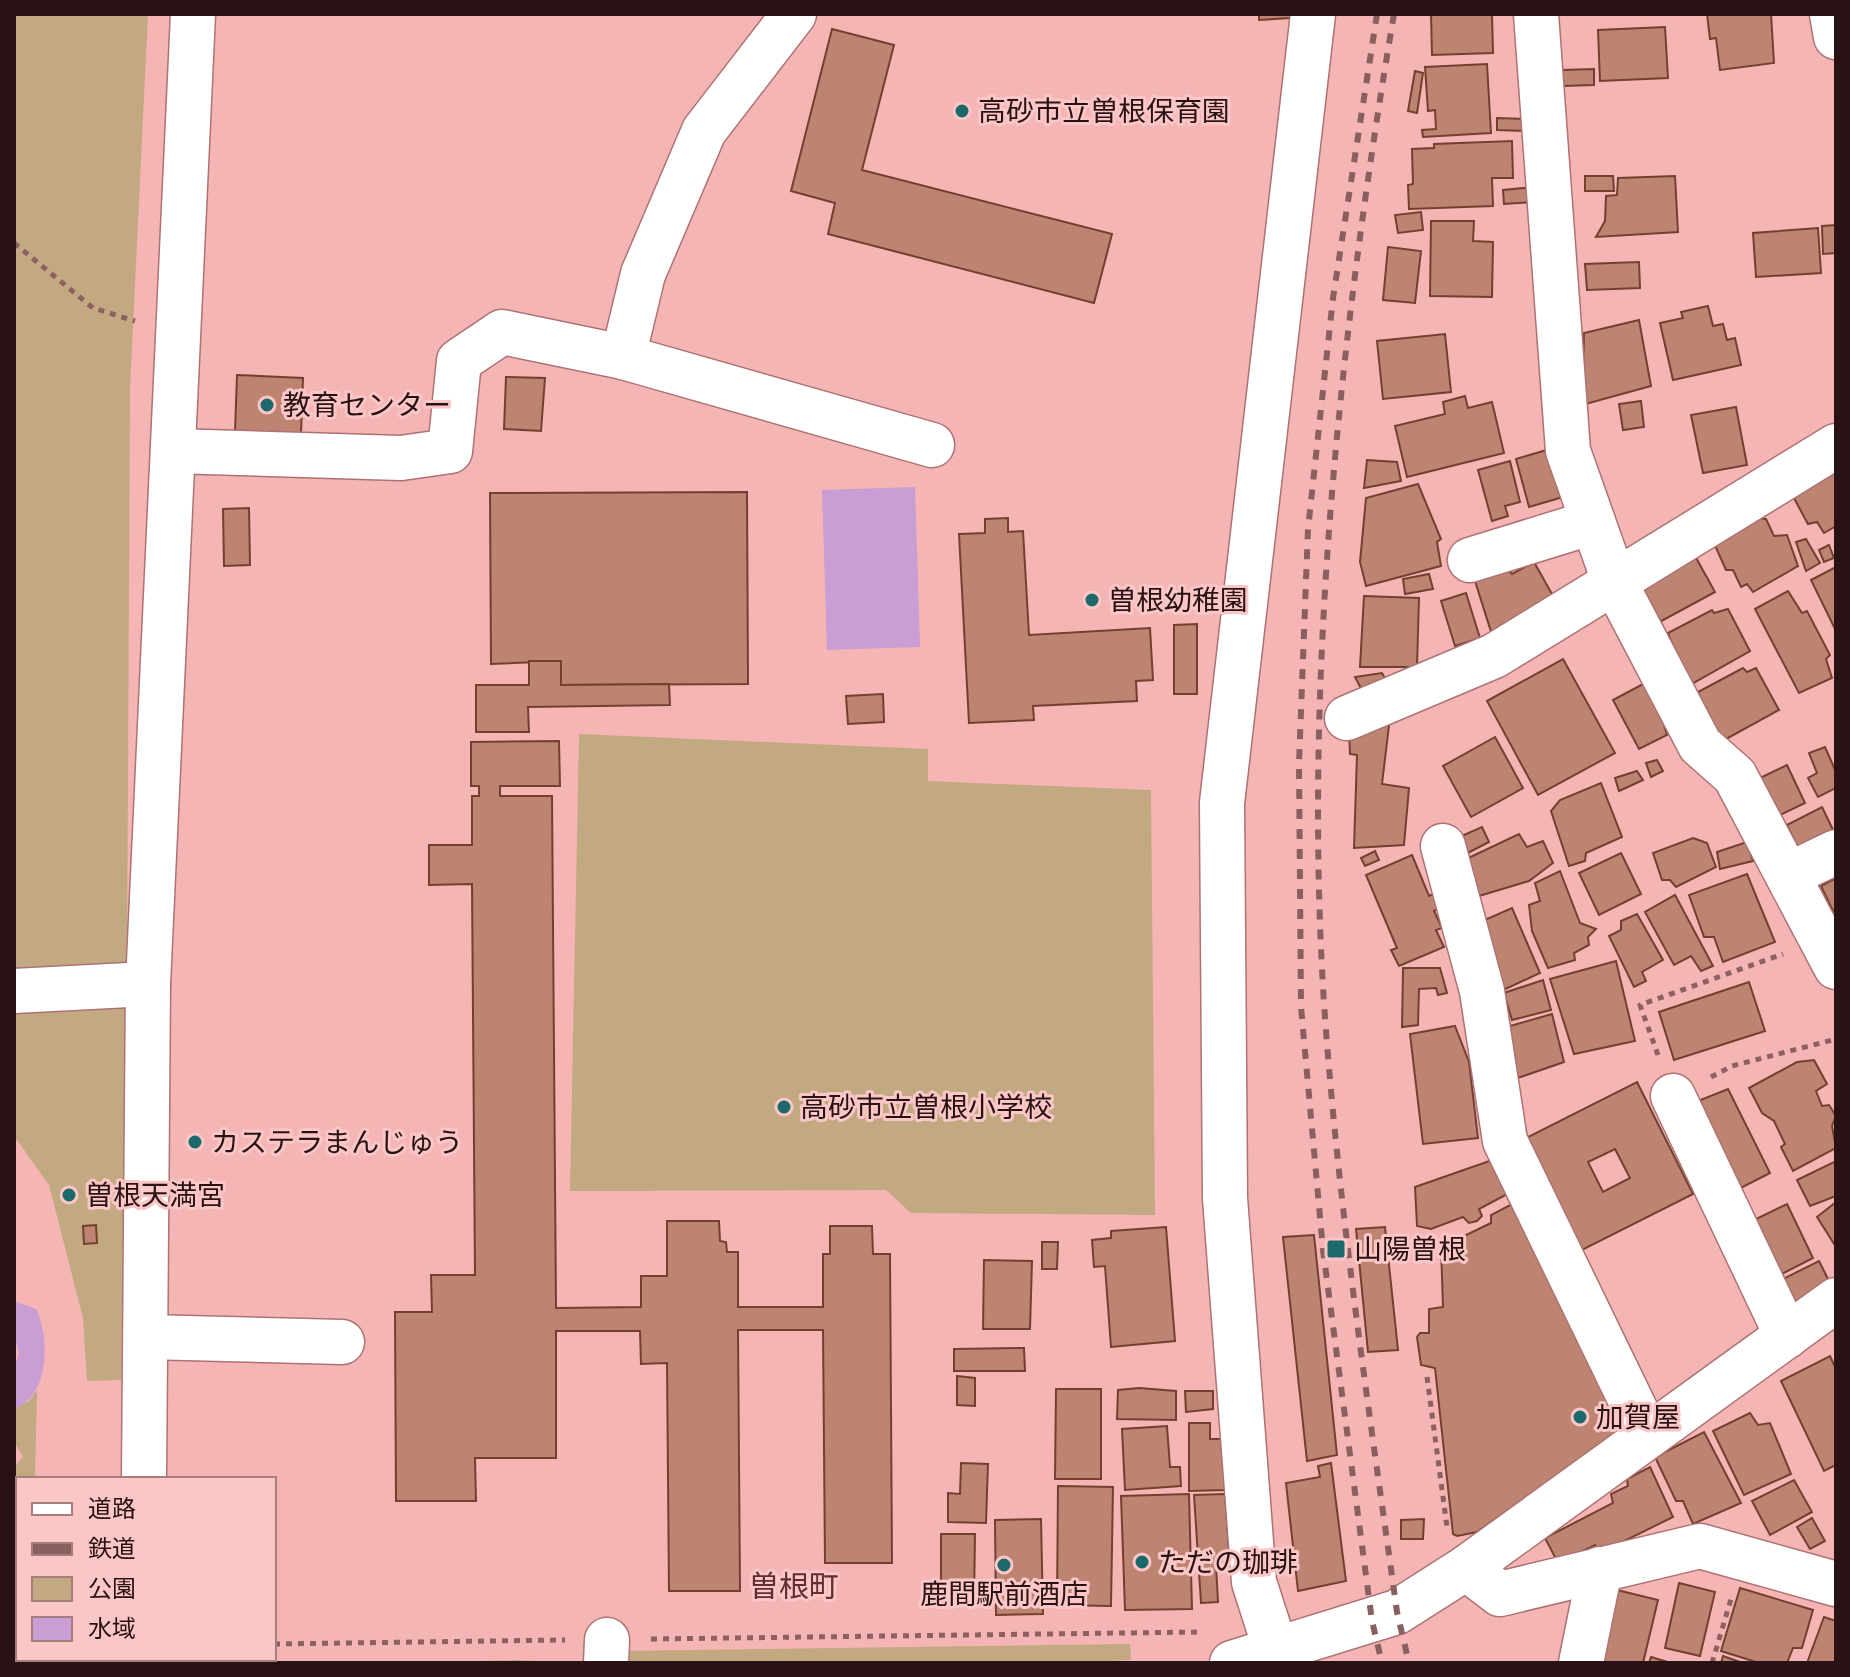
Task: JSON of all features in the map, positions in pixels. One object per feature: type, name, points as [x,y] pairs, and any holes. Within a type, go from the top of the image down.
[{"type":"street","points":[[144,1477],[148,984],[193,14]]},
{"type":"street","points":[[623,357],[643,274],[704,131],[794,14]]},
{"type":"street","points":[[1278,1657],[1254,1582],[1225,1198],[1222,803],[1313,14]]},
{"type":"street","points":[[1536,14],[1568,451],[1614,581],[1700,745],[1735,776],[1829,954]]},
{"type":"street","points":[[1832,14],[1836,37]]},
{"type":"street","points":[[173,451],[401,458],[450,451],[459,361],[502,332],[623,357],[932,445]]},
{"type":"street","points":[[1347,718],[1494,656],[1836,446]]},
{"type":"street","points":[[1470,560],[1593,522]]},
{"type":"street","points":[[1443,846],[1482,991],[1505,1141],[1648,1436]]},
{"type":"street","points":[[1788,875],[1836,852]]},
{"type":"street","points":[[14,991],[148,984]]},
{"type":"street","points":[[1673,1096],[1787,1336]]},
{"type":"street","points":[[1223,1648],[1278,1657],[1397,1612],[1466,1568],[1836,1300]]},
{"type":"street","points":[[146,1337],[342,1342]]},
{"type":"street","points":[[1466,1568],[1500,1594],[1700,1546],[1836,1584]]},
{"type":"street","points":[[1581,1663],[1600,1569]]},
{"type":"path","points":[[14,243],[93,308],[178,335]]},
{"type":"path","points":[[1829,954],[1640,1005],[1673,1096],[1732,1066],[1836,1039]]},
{"type":"path","points":[[1427,1377],[1449,1540],[1466,1568]]},
{"type":"path","points":[[1712,1663],[1744,1558]]},
{"type":"path","points":[[276,1644],[607,1651],[1223,1648]]},
{"type":"green space","points":[[14,14],[148,14],[130,389],[127,970],[14,979]]},
{"type":"green space","points":[[579,734],[928,749],[928,781],[1151,790],[1155,1215],[911,1213],[886,1190],[570,1191]]},
{"type":"green space","points":[[126,1005],[121,1380],[87,1381],[83,1318],[49,1185],[14,1136],[14,1010]]},
{"type":"green space","points":[[37,1390],[35,1477],[16,1477],[16,1538],[14,1467],[23,1457],[14,1441],[14,1409],[29,1401]]},
{"type":"green space","points":[[1130,1644],[1131,1660],[1070,1663],[619,1663],[619,1651]]},
{"type":"green space","points":[[516,1660],[588,1663],[390,1663]]},
{"type":"water","points":[[915,487],[920,647],[827,650],[822,490]]},
{"type":"water","points":[[14,1301],[36,1309],[45,1350],[44,1365],[35,1392],[14,1409],[14,1369],[19,1353],[14,1336]]},
{"type":"building","points":[[1259,14],[1290,14],[1290,18],[1259,20]]},
{"type":"building","points":[[1431,14],[1492,14],[1493,53],[1432,55]]},
{"type":"building","points":[[1707,14],[1771,14],[1774,63],[1720,70],[1716,38],[1710,39]]},
{"type":"building","points":[[1665,27],[1668,78],[1600,81],[1598,30]]},
{"type":"building","points":[[832,29],[894,45],[862,170],[1112,234],[1094,303],[828,234],[835,203],[791,191]]},
{"type":"building","points":[[1487,64],[1491,133],[1423,137],[1422,130],[1436,129],[1435,110],[1428,111],[1425,67]]},
{"type":"building","points":[[1594,69],[1594,85],[1563,86],[1562,70]]},
{"type":"building","points":[[1415,71],[1423,73],[1417,113],[1408,111]]},
{"type":"building","points":[[1497,118],[1528,119],[1527,131],[1497,130]]},
{"type":"building","points":[[1512,141],[1513,178],[1492,178],[1493,206],[1409,209],[1408,185],[1413,184],[1412,149],[1434,148],[1434,144]]},
{"type":"building","points":[[1585,176],[1613,176],[1614,191],[1585,191]]},
{"type":"building","points":[[1675,176],[1678,232],[1596,237],[1605,221],[1606,196],[1617,195],[1618,178]]},
{"type":"building","points":[[1535,187],[1535,202],[1504,204],[1503,190]]},
{"type":"building","points":[[1421,212],[1423,230],[1398,233],[1395,215]]},
{"type":"building","points":[[1431,221],[1474,221],[1473,241],[1493,242],[1492,297],[1430,296]]},
{"type":"building","points":[[1836,225],[1836,253],[1823,254],[1822,226]]},
{"type":"building","points":[[1818,228],[1821,273],[1756,277],[1753,233]]},
{"type":"building","points":[[1388,247],[1421,251],[1415,303],[1383,300]]},
{"type":"building","points":[[1639,262],[1640,288],[1587,290],[1585,264]]},
{"type":"building","points":[[1708,306],[1713,326],[1723,324],[1727,340],[1735,338],[1741,365],[1673,380],[1660,323],[1683,318],[1681,312]]},
{"type":"building","points":[[1639,320],[1651,386],[1582,405],[1584,333]]},
{"type":"building","points":[[1445,334],[1451,392],[1383,399],[1377,341]]},
{"type":"building","points":[[237,375],[303,378],[301,434],[235,431]]},
{"type":"building","points":[[506,377],[545,378],[541,431],[504,429]]},
{"type":"building","points":[[1465,396],[1468,408],[1492,402],[1504,453],[1407,477],[1395,426],[1445,414],[1443,402]]},
{"type":"building","points":[[1641,401],[1644,427],[1623,430],[1619,404]]},
{"type":"building","points":[[1736,407],[1747,465],[1703,473],[1691,415]]},
{"type":"building","points":[[1550,449],[1563,497],[1529,507],[1516,459]]},
{"type":"building","points":[[1367,460],[1397,462],[1401,481],[1364,488]]},
{"type":"building","points":[[1510,461],[1520,502],[1505,506],[1508,516],[1492,521],[1478,470]]},
{"type":"building","points":[[1836,462],[1836,526],[1824,533],[1817,522],[1808,524],[1789,489]]},
{"type":"building","points":[[1418,484],[1441,539],[1437,542],[1441,566],[1366,586],[1360,562],[1366,498]]},
{"type":"building","points":[[747,492],[748,684],[561,685],[561,661],[491,664],[490,493]]},
{"type":"building","points":[[249,508],[250,565],[224,566],[223,509]]},
{"type":"building","points":[[1749,517],[1766,519],[1774,536],[1787,535],[1798,566],[1753,592],[1747,584],[1741,587],[1733,570],[1726,570],[1712,539]]},
{"type":"building","points":[[1008,518],[1008,532],[1023,531],[1029,635],[1150,628],[1153,680],[1136,681],[1137,701],[1033,706],[1034,720],[969,723],[959,534],[985,533],[985,519]]},
{"type":"building","points":[[1806,539],[1820,563],[1806,571],[1796,542]]},
{"type":"building","points":[[1829,545],[1834,558],[1824,562],[1819,550]]},
{"type":"building","points":[[1694,554],[1715,592],[1654,625],[1638,577]]},
{"type":"building","points":[[1534,562],[1557,603],[1493,638],[1475,581],[1505,566],[1512,574]]},
{"type":"building","points":[[1836,567],[1836,631],[1811,580]]},
{"type":"building","points":[[1429,574],[1433,589],[1405,594],[1403,579]]},
{"type":"building","points":[[1788,591],[1802,613],[1807,611],[1830,655],[1826,659],[1832,678],[1799,693],[1755,609]]},
{"type":"building","points":[[1466,593],[1480,638],[1455,646],[1441,601]]},
{"type":"building","points":[[1364,596],[1419,598],[1417,667],[1360,667]]},
{"type":"building","points":[[1728,609],[1750,651],[1688,686],[1668,633],[1712,610],[1714,613]]},
{"type":"building","points":[[1197,624],[1197,694],[1174,694],[1174,625]]},
{"type":"building","points":[[1563,659],[1615,753],[1538,795],[1487,701]]},
{"type":"building","points":[[529,661],[561,661],[561,685],[669,684],[670,705],[528,707],[529,732],[476,732],[476,685],[529,685]]},
{"type":"building","points":[[1743,668],[1747,672],[1756,668],[1779,710],[1717,744],[1698,692]]},
{"type":"building","points":[[1382,673],[1389,685],[1365,696],[1355,677]]},
{"type":"building","points":[[1643,684],[1658,705],[1667,735],[1639,749],[1613,700]]},
{"type":"building","points":[[883,694],[884,722],[848,724],[846,696]]},
{"type":"building","points":[[1390,717],[1382,784],[1409,788],[1404,845],[1354,848],[1357,755],[1350,754],[1349,730]]},
{"type":"building","points":[[1495,737],[1523,788],[1471,817],[1443,766]]},
{"type":"building","points":[[559,741],[560,786],[500,786],[500,796],[552,796],[556,1308],[641,1307],[641,1276],[667,1276],[667,1221],[719,1221],[720,1241],[726,1242],[727,1252],[738,1252],[738,1307],[823,1307],[823,1254],[830,1254],[830,1226],[872,1226],[873,1254],[890,1254],[892,1563],[825,1563],[823,1330],[738,1330],[740,1591],[669,1591],[667,1363],[641,1364],[640,1331],[556,1331],[556,1458],[475,1458],[476,1501],[396,1501],[395,1312],[432,1312],[431,1275],[475,1275],[472,884],[429,885],[429,845],[472,845],[472,796],[479,796],[479,786],[471,786],[471,742]]},
{"type":"building","points":[[1825,747],[1836,772],[1836,788],[1818,797],[1808,778],[1817,773],[1809,753]]},
{"type":"building","points":[[1657,760],[1663,771],[1651,777],[1646,763]]},
{"type":"building","points":[[1787,765],[1805,803],[1778,816],[1760,778]]},
{"type":"building","points":[[1637,771],[1643,780],[1619,791],[1615,778]]},
{"type":"building","points":[[1601,783],[1622,837],[1586,853],[1585,861],[1569,866],[1551,811],[1560,800]]},
{"type":"building","points":[[1822,807],[1835,834],[1798,849],[1787,825]]},
{"type":"building","points":[[1482,827],[1489,842],[1462,856],[1457,838]]},
{"type":"building","points":[[1519,834],[1527,847],[1543,841],[1553,863],[1529,881],[1479,896],[1462,861]]},
{"type":"building","points":[[1693,838],[1707,843],[1716,867],[1676,887],[1670,880],[1662,880],[1653,853]]},
{"type":"building","points":[[1747,842],[1753,861],[1720,869],[1717,852]]},
{"type":"building","points":[[1375,851],[1379,860],[1365,866],[1361,858]]},
{"type":"building","points":[[1621,853],[1641,894],[1599,915],[1579,873]]},
{"type":"building","points":[[1412,855],[1429,896],[1435,893],[1441,907],[1434,911],[1442,928],[1436,930],[1444,947],[1399,966],[1391,950],[1397,948],[1366,875]]},
{"type":"building","points":[[1560,871],[1580,923],[1596,929],[1588,937],[1589,945],[1574,953],[1575,960],[1548,968],[1532,931],[1529,905],[1540,901],[1535,883]]},
{"type":"building","points":[[1747,874],[1775,942],[1723,962],[1714,937],[1704,937],[1689,895]]},
{"type":"building","points":[[1836,878],[1836,912],[1834,913],[1821,886]]},
{"type":"building","points":[[1675,895],[1713,966],[1701,971],[1691,956],[1674,965],[1645,912]]},
{"type":"building","points":[[1512,908],[1540,973],[1501,991],[1480,922]]},
{"type":"building","points":[[1637,914],[1663,960],[1642,972],[1646,981],[1634,987],[1609,936],[1621,930],[1621,921]]},
{"type":"building","points":[[1616,961],[1635,1041],[1574,1054],[1550,979]]},
{"type":"building","points":[[1403,968],[1440,968],[1447,993],[1438,995],[1436,988],[1419,989],[1418,1025],[1402,1027]]},
{"type":"building","points":[[1543,980],[1551,1010],[1512,1020],[1504,993]]},
{"type":"building","points":[[1749,982],[1765,1031],[1674,1060],[1659,1012]]},
{"type":"building","points":[[1552,1014],[1564,1062],[1512,1080],[1503,1028]]},
{"type":"building","points":[[1455,1026],[1469,1062],[1478,1138],[1423,1144],[1410,1034]]},
{"type":"building","points":[[1814,1060],[1827,1084],[1816,1091],[1822,1106],[1829,1105],[1836,1116],[1832,1126],[1836,1148],[1793,1171],[1781,1147],[1785,1144],[1774,1121],[1762,1113],[1749,1088],[1797,1062]]},
{"type":"building","points":[[1637,1082],[1693,1194],[1580,1251],[1524,1139]],"holes":[[[1615,1149],[1630,1178],[1603,1192],[1588,1162]]]},
{"type":"building","points":[[1728,1089],[1770,1173],[1735,1191],[1693,1103]]},
{"type":"building","points":[[1498,1158],[1513,1191],[1479,1209],[1482,1216],[1477,1221],[1469,1223],[1463,1217],[1431,1229],[1417,1226],[1415,1187]]},
{"type":"building","points":[[1836,1161],[1836,1196],[1810,1206],[1797,1180]]},
{"type":"building","points":[[1836,1202],[1836,1247],[1817,1217]]},
{"type":"building","points":[[1512,1204],[1629,1426],[1477,1532],[1457,1536],[1453,1534],[1435,1368],[1421,1365],[1417,1337],[1420,1333],[1429,1333],[1429,1309],[1443,1307],[1441,1247],[1491,1223],[1491,1215]]},
{"type":"building","points":[[1787,1204],[1813,1258],[1774,1278],[1748,1223]]},
{"type":"building","points":[[96,1225],[97,1243],[84,1244],[83,1226]]},
{"type":"building","points":[[1166,1227],[1175,1341],[1111,1347],[1105,1266],[1094,1267],[1092,1240],[1111,1238],[1111,1231]]},
{"type":"building","points":[[1385,1227],[1398,1350],[1368,1352],[1356,1229]]},
{"type":"building","points":[[1314,1235],[1337,1455],[1307,1461],[1283,1237]]},
{"type":"building","points":[[1042,1242],[1058,1242],[1057,1269],[1042,1269]]},
{"type":"building","points":[[984,1260],[1032,1261],[1030,1329],[983,1329]]},
{"type":"building","points":[[1819,1261],[1831,1285],[1786,1307],[1775,1283]]},
{"type":"building","points":[[1024,1348],[1025,1371],[954,1371],[954,1349]]},
{"type":"building","points":[[1830,1356],[1836,1369],[1836,1465],[1824,1471],[1781,1381]]},
{"type":"building","points":[[957,1376],[975,1378],[975,1406],[957,1405]]},
{"type":"building","points":[[1056,1389],[1101,1389],[1101,1479],[1055,1479]]},
{"type":"building","points":[[1118,1390],[1176,1391],[1176,1420],[1117,1419]]},
{"type":"building","points":[[1185,1391],[1213,1391],[1213,1409],[1186,1412]]},
{"type":"building","points":[[1750,1413],[1758,1425],[1770,1423],[1791,1474],[1744,1495],[1713,1431]]},
{"type":"building","points":[[1189,1423],[1210,1423],[1210,1439],[1223,1439],[1225,1490],[1189,1491]]},
{"type":"building","points":[[1167,1426],[1170,1467],[1180,1467],[1181,1486],[1125,1490],[1122,1429]]},
{"type":"building","points":[[1704,1432],[1741,1503],[1693,1524],[1683,1501],[1676,1501],[1655,1457]]},
{"type":"building","points":[[961,1463],[988,1464],[986,1523],[948,1522],[948,1493],[960,1494]]},
{"type":"building","points":[[1331,1463],[1346,1581],[1298,1591],[1286,1483],[1320,1477],[1318,1466]]},
{"type":"building","points":[[1650,1467],[1673,1517],[1600,1553],[1595,1545],[1558,1563],[1545,1538],[1613,1503],[1611,1494],[1628,1486],[1627,1479]]},
{"type":"building","points":[[1794,1480],[1812,1512],[1770,1535],[1752,1501]]},
{"type":"building","points":[[1058,1486],[1113,1487],[1111,1606],[1057,1605]]},
{"type":"building","points":[[1189,1494],[1192,1609],[1125,1610],[1121,1496]]},
{"type":"building","points":[[1225,1494],[1230,1565],[1216,1565],[1218,1602],[1201,1603],[1194,1495]]},
{"type":"building","points":[[1812,1518],[1825,1541],[1810,1549],[1797,1527]]},
{"type":"building","points":[[1041,1519],[1043,1614],[996,1615],[995,1520]]},
{"type":"building","points":[[1424,1519],[1423,1539],[1401,1539],[1401,1520]]},
{"type":"building","points":[[941,1534],[975,1534],[974,1601],[941,1600]]},
{"type":"building","points":[[14,1537],[16,1604],[14,1605]]},
{"type":"building","points":[[1679,1583],[1715,1592],[1700,1656],[1665,1648]]},
{"type":"building","points":[[1740,1588],[1813,1610],[1802,1648],[1793,1648],[1787,1663],[1759,1663],[1721,1651]]},
{"type":"building","points":[[1617,1590],[1658,1600],[1643,1663],[1597,1663]]},
{"type":"building","points":[[1824,1617],[1836,1621],[1836,1663],[1807,1663]]},
{"type":"building","points":[[1723,1656],[1743,1663],[1721,1663]]},
{"type":"building","points":[[1651,1657],[1671,1663],[1649,1663]]},
{"type":"building","points":[[70,1661],[119,1663],[70,1663]]},
{"type":"railway","points":[[1377,14],[1333,298],[1308,529],[1299,763],[1301,1007],[1323,1250],[1372,1621],[1382,1663]]},
{"type":"railway","points":[[1394,14],[1357,257],[1331,507],[1318,757],[1319,881],[1324,1003],[1346,1232],[1397,1612],[1409,1663]]},
{"type":"place","name":"高砂市立曽根保育園","points":[[962,111]]},
{"type":"place","name":"教育センター","points":[[267,405]]},
{"type":"place","name":"曽根幼稚園","points":[[1092,600]]},
{"type":"place","name":"高砂市立曽根小学校","points":[[784,1107]]},
{"type":"place","name":"カステラまんじゅう","points":[[195,1142]]},
{"type":"place","name":"曽根天満宮","points":[[69,1195]]},
{"type":"place","name":"山陽曽根","points":[[1336,1249]]},
{"type":"place","name":"加賀屋","points":[[1580,1417]]},
{"type":"place","name":"ただの珈琲","points":[[1142,1562]]},
{"type":"place","name":"鹿間駅前酒店","points":[[1004,1565]]},
{"type":"district","name":"曽根町","points":[[794,1587]]}]
